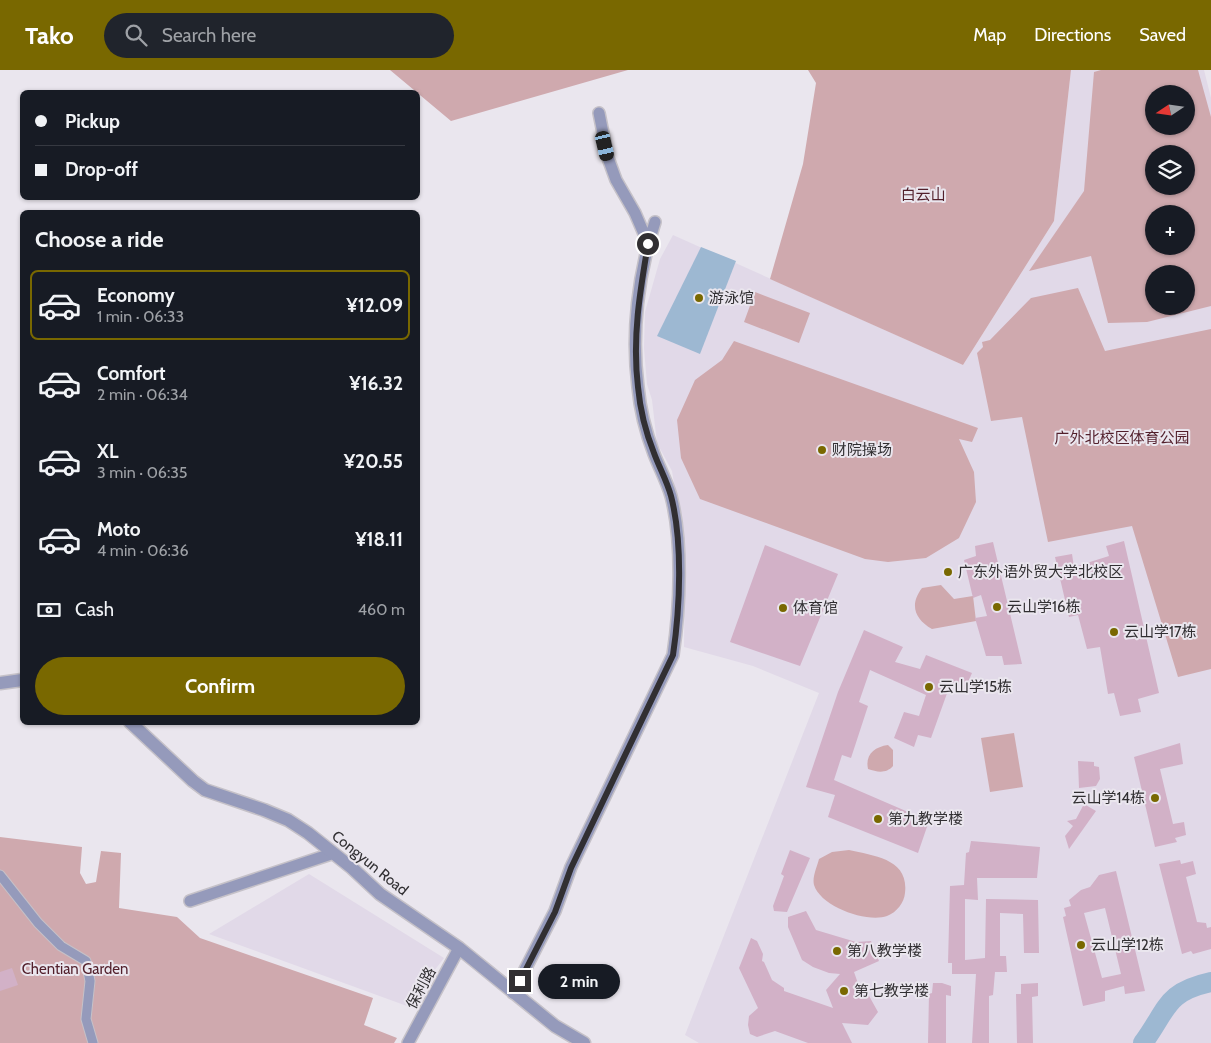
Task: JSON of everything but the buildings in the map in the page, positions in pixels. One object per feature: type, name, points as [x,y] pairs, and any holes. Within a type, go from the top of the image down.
[{"type":"street","points":[[599,113],[608,158],[616,180],[635,213],[648,244]]},
{"type":"street","points":[[513,993],[555,912],[571,868],[673,655],[678,622],[676,532],[671,495],[653,451],[644,420],[636,360],[636,317],[648,244],[655,222]]},
{"type":"street","points":[[0,683],[20,680]]},
{"type":"street","name":"Congyun Road","points":[[133,725],[205,790],[288,820],[308,833],[331,854],[352,868],[380,894],[459,948],[555,1026],[584,1043]]},
{"type":"street","points":[[190,901],[331,854]]},
{"type":"street","points":[[0,875],[38,923],[61,946],[86,961],[90,981],[86,1019],[93,1043]]},
{"type":"street","name":"保利路","points":[[408,1043],[459,948]]},
{"type":"shaded area","name":"广东外语外贸大学北校区","points":[[1071,70],[1204,70],[1211,98],[1211,1043],[699,1043],[685,1035],[819,693],[753,666],[684,647],[685,552],[672,471],[657,443],[652,400],[647,384],[644,348],[645,312],[660,259],[673,235],[963,365],[1054,221]]},
{"type":"shaded area","points":[[309,874],[444,958],[407,1006],[209,934]]},
{"type":"green space","points":[[390,70],[628,70],[451,121],[420,95],[420,90],[414,90]]},
{"type":"green space","name":"白云山","points":[[808,70],[1071,70],[1054,221],[963,365],[770,279],[803,164],[816,83]]},
{"type":"green space","points":[[1101,70],[1198,70],[1211,117],[1211,306],[1195,310],[1195,265],[1145,265],[1145,315],[1175,315],[1147,322],[1108,323],[1091,256],[1029,271],[1084,191],[1094,72]]},
{"type":"green space","name":"广外北校区体育公园","points":[[1078,288],[1105,351],[1211,329],[1211,669],[1178,677],[1132,526],[1048,542],[1022,417],[991,421],[977,353],[983,347],[982,342],[990,340],[1031,298]]},
{"type":"green space","points":[[755,292],[810,313],[799,343],[744,322]]},
{"type":"green space","name":"财院操场","points":[[734,341],[978,428],[972,442],[959,439],[974,472],[976,502],[959,538],[926,558],[888,562],[865,559],[700,499],[681,458],[677,420],[695,380],[722,360]]},
{"type":"green space","points":[[941,585],[954,599],[973,596],[976,621],[932,629],[921,621],[915,606],[918,594],[922,588]]},
{"type":"green space","points":[[1014,733],[1023,787],[990,792],[981,738]]},
{"type":"green space","points":[[888,745],[893,750],[893,766],[884,771],[868,769],[867,764],[872,752]]},
{"type":"green space","name":"Chentian Garden","points":[[0,837],[82,847],[80,873],[86,884],[96,882],[101,851],[121,853],[119,908],[177,917],[200,938],[373,998],[364,1025],[397,1038],[394,1043],[0,1043]]},
{"type":"green space","points":[[849,850],[879,857],[896,866],[902,873],[905,882],[905,893],[902,904],[897,910],[887,916],[878,918],[857,915],[835,906],[818,893],[814,885],[814,875],[819,859],[832,852]]},
{"type":"water","name":"游泳馆","points":[[701,247],[736,261],[700,354],[657,336]]},
{"type":"waterway","points":[[1143,1043],[1163,1011],[1176,997],[1184,991],[1211,982]]},
{"type":"place","name":"游泳馆","points":[[699,298]]},
{"type":"place","name":"财院操场","points":[[822,450]]},
{"type":"place","name":"广东外语外贸大学北校区","points":[[948,572]]},
{"type":"place","name":"云山学16栋","points":[[997,607]]},
{"type":"place","name":"体育馆","points":[[783,608]]},
{"type":"place","name":"云山学17栋","points":[[1114,632]]},
{"type":"place","name":"云山学15栋","points":[[929,687]]},
{"type":"place","name":"云山学14栋","points":[[1155,798]]},
{"type":"place","name":"第九教学楼","points":[[878,819]]},
{"type":"place","name":"云山学12栋","points":[[1081,945]]},
{"type":"place","name":"第八教学楼","points":[[837,951]]},
{"type":"place","name":"第七教学楼","points":[[844,991]]},
{"type":"route","points":[[520,981],[555,912],[571,868],[673,655],[678,622],[676,532],[671,495],[653,451],[644,420],[638,388],[636,360],[636,317],[648,244]]}]
